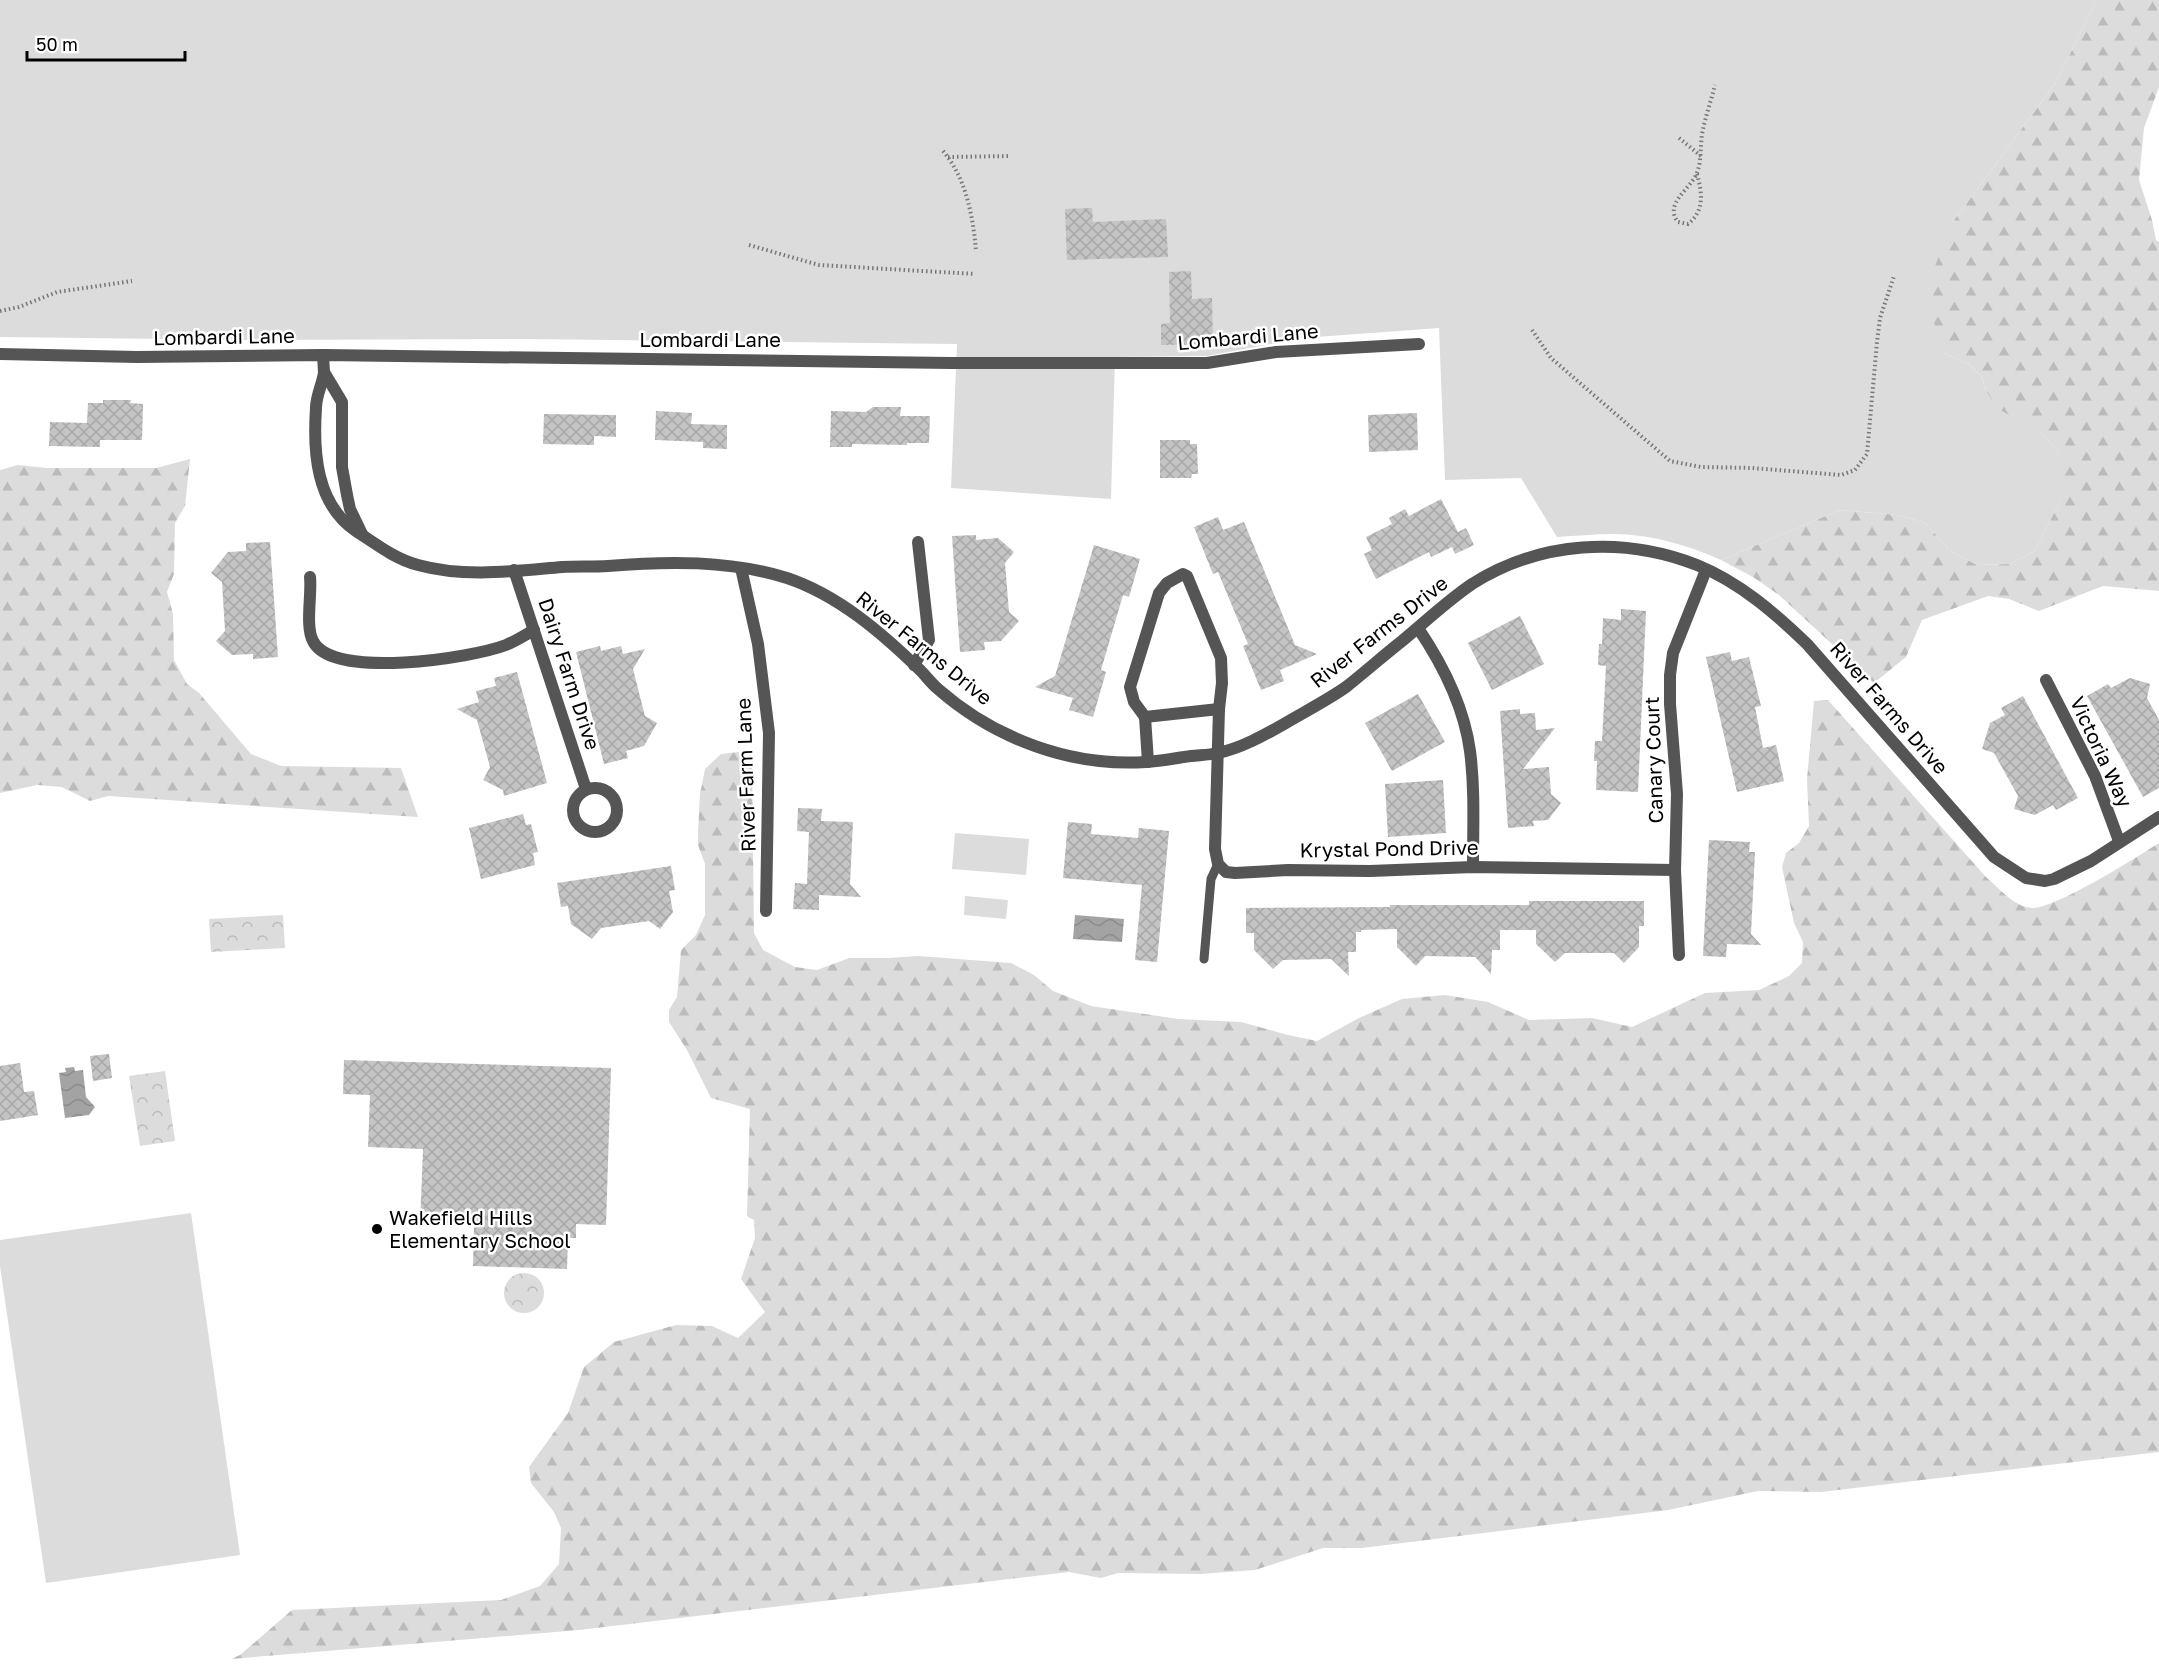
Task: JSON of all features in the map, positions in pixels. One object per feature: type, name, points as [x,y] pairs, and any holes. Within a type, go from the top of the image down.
[{"type":"street","name":"Lombardi Lane","points":[[0,354],[137,357],[323,355],[951,363],[1207,363],[1276,352],[1419,344]]},
{"type":"street","name":"River Farms Drive","points":[[323,355],[324,372],[316,403],[316,454],[320,478],[329,503],[338,517],[393,555],[419,566],[458,572],[668,563],[741,568],[790,579],[826,597],[876,630],[935,686],[984,722],[1018,740],[1048,750],[1086,759],[1118,763],[1148,762],[1217,753],[1265,735],[1346,687],[1471,585],[1494,572],[1525,559],[1569,548],[1639,549],[1670,556],[1706,570],[1773,612],[1802,639],[1977,839],[1994,857],[2016,873],[2036,881],[2054,879],[2091,861],[2159,817]]},
{"type":"street","name":"River Farms Drive","points":[[324,372],[342,402],[342,467],[350,509],[363,535]]},
{"type":"street","points":[[914,665],[929,640],[918,542]]},
{"type":"street","name":"River Farm Lane","points":[[741,568],[758,644],[769,733],[766,911]]},
{"type":"street","name":"Dairy Farm Drive","points":[[514,570],[586,789]]},
{"type":"street","name":"Canary Court","points":[[1679,955],[1675,870],[1677,794],[1670,675],[1673,653],[1706,570]]},
{"type":"street","points":[[1148,762],[1145,717],[1134,702],[1130,687],[1159,593],[1167,583],[1183,574],[1187,576],[1221,658],[1215,849],[1218,864]]},
{"type":"street","points":[[310,577],[312,640],[326,654],[343,659],[386,664],[455,658],[506,645],[534,630]]},
{"type":"street","points":[[1418,628],[1436,656],[1463,719],[1470,750],[1472,775],[1473,867]]},
{"type":"street","name":"Victoria Way","points":[[2046,680],[2095,776],[2119,841]]},
{"type":"street","points":[[1145,717],[1219,709]]},
{"type":"street","name":"Krystal Pond Drive","points":[[1218,864],[1226,872],[1235,873],[1473,867],[1675,870]]},
{"type":"lane","points":[[1204,959],[1211,879],[1218,864]]},
{"type":"path","points":[[1697,174],[1702,197],[1698,214],[1688,224],[1678,222],[1674,213],[1675,205],[1697,174],[1703,130],[1715,85]]},
{"type":"path","points":[[1679,138],[1701,156]]},
{"type":"path","points":[[943,151],[948,157],[970,207],[976,251]]},
{"type":"path","points":[[948,157],[1010,156]]},
{"type":"path","points":[[749,245],[819,265],[975,274]]},
{"type":"path","points":[[1532,330],[1551,358],[1670,461],[1720,468],[1847,474],[1861,465],[1867,454],[1880,318],[1893,276]]},
{"type":"path","points":[[0,311],[19,307],[57,292],[132,281]]},
{"type":"green space","points":[[0,0],[2097,0],[2055,84],[1952,223],[1941,352],[1970,365],[1982,377],[1985,389],[2021,420],[2041,432],[2060,454],[2060,501],[2035,551],[2010,564],[1977,565],[1952,552],[1925,523],[1898,515],[1840,510],[1721,560],[1682,545],[1641,536],[1613,534],[1557,537],[1521,478],[1445,480],[1439,328],[1303,338],[1207,356],[1115,357],[1111,499],[951,488],[957,344],[527,339],[253,340],[0,337]]},
{"type":"green space","points":[[2097,0],[2159,0],[2159,87],[2144,128],[2139,180],[2156,240],[2159,242],[2159,591],[2103,586],[2039,611],[2009,599],[1988,596],[1922,620],[1906,657],[1874,683],[1779,595],[1753,577],[1721,560],[1840,510],[1898,515],[1925,523],[1952,552],[1977,565],[2010,564],[2035,551],[2060,501],[2060,454],[2041,432],[1998,409],[1985,389],[1982,377],[1970,365],[1941,352],[1929,300],[1930,279],[1952,223],[2055,84]]},
{"type":"green space","points":[[190,459],[185,506],[175,523],[174,574],[167,592],[173,614],[174,660],[187,684],[199,693],[251,754],[281,766],[401,768],[418,817],[108,796],[90,801],[62,787],[37,785],[0,793],[0,470],[18,465],[47,468],[156,468]]},
{"type":"green space","points":[[1828,700],[1986,877],[2007,896],[2025,907],[2043,906],[2076,892],[2159,843],[2159,1452],[1821,1492],[1758,1491],[1668,1510],[1362,1548],[1323,1548],[1255,1570],[1200,1574],[1118,1573],[1101,1578],[1069,1572],[579,1630],[231,1659],[240,1655],[292,1610],[501,1600],[540,1586],[559,1564],[561,1528],[554,1512],[531,1483],[529,1467],[568,1413],[584,1367],[614,1342],[676,1325],[712,1326],[738,1338],[765,1312],[741,1279],[755,1238],[754,1220],[747,1216],[750,1109],[711,1098],[687,1050],[669,1022],[669,1010],[677,997],[681,950],[696,935],[705,915],[705,864],[698,845],[700,794],[705,769],[721,754],[738,752],[752,758],[754,933],[763,950],[795,967],[817,970],[849,958],[918,956],[1011,963],[1034,975],[1053,991],[1091,1006],[1178,1019],[1241,1022],[1317,1041],[1359,1018],[1402,999],[1445,995],[1488,1002],[1529,1020],[1592,1018],[1632,1027],[1705,993],[1759,990],[1789,976],[1802,963],[1803,942],[1794,923],[1782,867],[1786,853],[1799,843],[1809,826],[1807,779],[1814,701]]},
{"type":"green space","points":[[955,833],[1029,839],[1026,875],[952,869]]},
{"type":"green space","points":[[965,896],[1008,900],[1006,919],[964,915]]},
{"type":"green space","points":[[283,915],[285,948],[211,952],[209,919]]},
{"type":"green space","points":[[165,1071],[175,1141],[140,1146],[129,1076]]},
{"type":"green space","points":[[191,1213],[240,1555],[46,1583],[0,1266],[0,1240]]},
{"type":"green space","points":[[524,1273],[538,1279],[544,1293],[538,1307],[524,1313],[510,1307],[504,1293],[510,1279]]},
{"type":"water","points":[[1075,915],[1124,919],[1122,942],[1073,939]]},
{"type":"water","points":[[74,1067],[75,1071],[83,1070],[86,1097],[95,1107],[89,1115],[65,1118],[59,1073],[66,1072],[65,1068]]},
{"type":"building","points":[[1092,208],[1093,222],[1166,219],[1168,257],[1067,260],[1065,209]]},
{"type":"building","points":[[1191,271],[1192,299],[1212,298],[1213,344],[1161,345],[1161,324],[1170,323],[1169,272]]},
{"type":"building","points":[[103,400],[131,400],[130,403],[143,404],[142,440],[100,440],[100,447],[49,446],[50,422],[87,423],[88,403],[103,403]]},
{"type":"building","points":[[873,407],[901,407],[900,416],[930,416],[929,443],[852,444],[852,447],[830,447],[831,411],[866,412]]},
{"type":"building","points":[[656,411],[692,413],[691,424],[727,425],[727,449],[703,448],[703,442],[655,440]]},
{"type":"building","points":[[1417,413],[1418,450],[1369,452],[1368,415]]},
{"type":"building","points":[[544,414],[616,415],[616,437],[594,436],[594,445],[543,444]]},
{"type":"building","points":[[1160,440],[1190,440],[1190,444],[1197,444],[1198,474],[1192,474],[1191,478],[1160,478]]},
{"type":"building","points":[[1441,499],[1458,532],[1466,528],[1474,545],[1455,554],[1452,547],[1431,557],[1429,552],[1376,579],[1364,554],[1372,550],[1366,537],[1392,524],[1389,518],[1405,509],[1409,516]]},
{"type":"building","points":[[1218,517],[1223,530],[1244,522],[1295,645],[1317,654],[1280,670],[1284,681],[1261,690],[1243,646],[1248,644],[1218,572],[1213,574],[1194,527]]},
{"type":"building","points":[[976,535],[976,540],[998,538],[1014,552],[1005,563],[1009,612],[1019,621],[1001,641],[984,642],[985,650],[960,652],[952,536]]},
{"type":"building","points":[[270,542],[278,657],[253,659],[253,654],[232,655],[216,641],[225,631],[222,582],[211,573],[228,552],[246,551],[246,543]]},
{"type":"building","points":[[1094,545],[1140,559],[1129,597],[1123,595],[1101,670],[1106,672],[1093,717],[1069,710],[1073,698],[1035,687],[1055,676]]},
{"type":"building","points":[[1621,609],[1646,611],[1638,792],[1596,790],[1595,741],[1602,741],[1606,666],[1598,665],[1599,644],[1602,644],[1603,618],[1621,620]]},
{"type":"building","points":[[1520,616],[1544,664],[1492,690],[1468,643]]},
{"type":"building","points":[[600,646],[601,651],[621,646],[623,654],[645,649],[633,669],[645,716],[657,723],[644,746],[626,751],[628,758],[604,764],[576,652]]},
{"type":"building","points":[[1730,652],[1732,661],[1749,657],[1761,706],[1755,707],[1763,748],[1776,745],[1784,781],[1737,792],[1706,657]]},
{"type":"building","points":[[517,672],[547,783],[504,796],[503,790],[483,780],[490,767],[477,720],[457,709],[479,702],[476,691],[496,686],[494,678]]},
{"type":"building","points":[[2130,678],[2150,684],[2147,698],[2159,720],[2159,788],[2143,797],[2087,696],[2108,684],[2111,688]]},
{"type":"building","points":[[1418,694],[1445,742],[1392,771],[1365,723]]},
{"type":"building","points":[[2023,696],[2078,798],[2056,810],[2053,805],[2035,815],[2014,809],[2018,796],[1994,753],[1982,749],[1990,723],[2005,715],[2001,708]]},
{"type":"building","points":[[1520,709],[1520,714],[1535,713],[1536,730],[1555,728],[1523,769],[1549,767],[1551,794],[1561,803],[1548,820],[1533,821],[1534,826],[1508,828],[1500,711]]},
{"type":"building","points":[[1443,780],[1446,833],[1388,837],[1385,784]]},
{"type":"building","points":[[798,808],[822,809],[821,821],[853,822],[850,884],[861,897],[819,895],[819,910],[793,909],[795,883],[807,884],[809,832],[797,831]]},
{"type":"building","points":[[523,814],[526,825],[531,824],[538,852],[533,853],[535,865],[481,879],[469,828]]},
{"type":"building","points":[[1068,822],[1092,824],[1091,834],[1138,838],[1139,828],[1169,831],[1157,962],[1135,960],[1142,885],[1063,878]]},
{"type":"building","points":[[1709,840],[1750,842],[1749,852],[1755,852],[1751,934],[1761,945],[1727,944],[1726,957],[1703,956]]},
{"type":"building","points":[[671,866],[675,890],[669,891],[673,912],[660,929],[649,921],[601,928],[592,939],[571,924],[568,906],[561,907],[557,883]]},
{"type":"building","points":[[1529,901],[1644,901],[1644,926],[1639,926],[1639,947],[1624,963],[1614,953],[1565,953],[1555,962],[1536,944],[1536,930],[1500,930],[1500,950],[1492,950],[1491,974],[1475,957],[1425,956],[1416,966],[1397,947],[1397,929],[1361,930],[1361,932],[1356,932],[1356,952],[1348,952],[1349,976],[1331,959],[1283,960],[1273,969],[1254,950],[1254,933],[1246,933],[1246,908],[1529,905]]},
{"type":"building","points":[[109,1054],[112,1078],[93,1081],[90,1056]]},
{"type":"building","points":[[344,1060],[611,1068],[606,1225],[576,1224],[576,1238],[568,1238],[567,1269],[473,1266],[474,1225],[420,1224],[423,1149],[368,1147],[370,1095],[343,1094]]},
{"type":"building","points":[[20,1063],[24,1092],[34,1091],[38,1115],[0,1121],[0,1066]]},
{"type":"place","name":"Wakefield Hills Elementary School","points":[[377,1229]]}]
